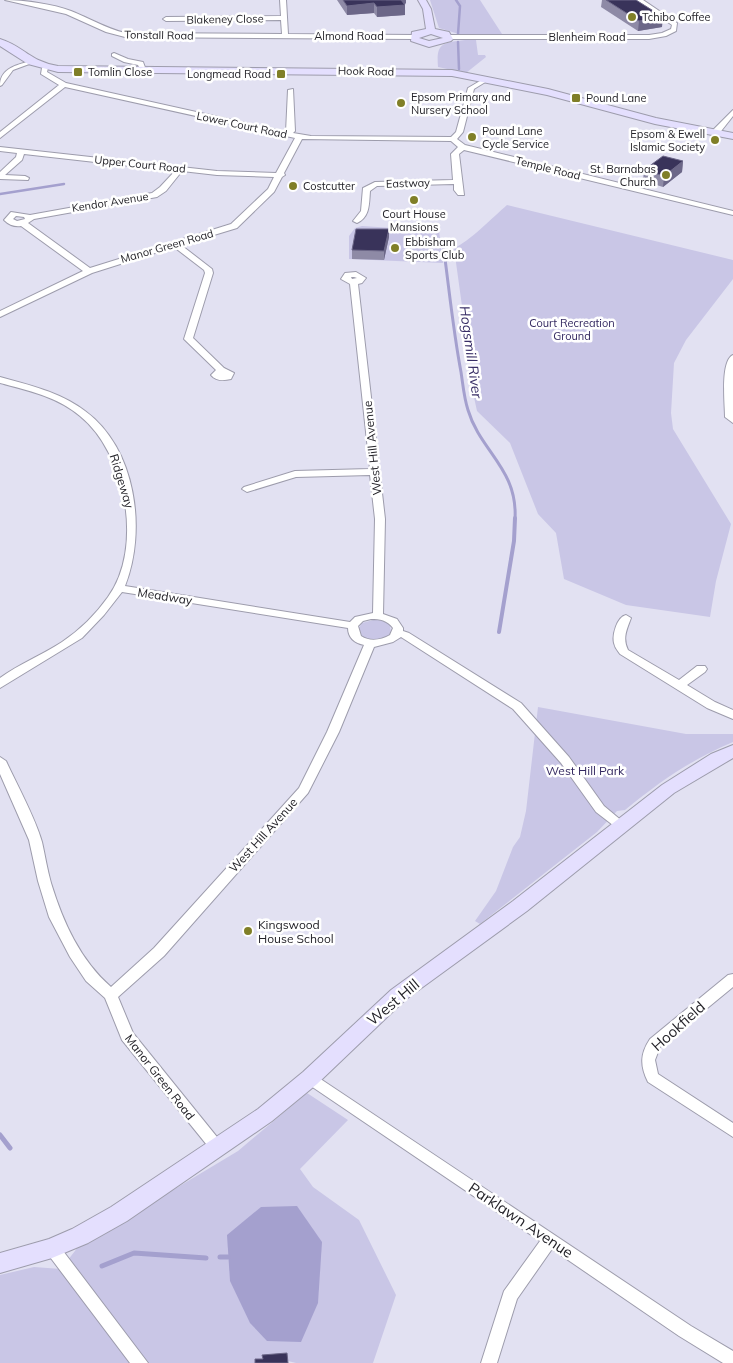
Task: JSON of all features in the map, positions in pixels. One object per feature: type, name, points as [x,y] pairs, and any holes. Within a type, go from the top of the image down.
[{"type":"main road","points":[[422,0],[428,9],[431,31]]},
{"type":"main road","points":[[430,52],[448,37],[442,32],[431,31],[421,32],[414,36],[430,52],[431,71]]},
{"type":"main road","name":"Hook Road","points":[[0,42],[14,49],[29,63],[45,68],[431,71],[580,100],[655,121],[733,136]]},
{"type":"main road","name":"West Hill","points":[[52,1248],[80,1236],[119,1214],[216,1146],[265,1115],[310,1078],[398,995],[520,906],[684,778],[733,751]]},
{"type":"main road","points":[[0,1263],[52,1248]]},
{"type":"street","name":"Tonstall Road","points":[[8,0],[68,12],[108,31],[125,35],[285,36]]},
{"type":"street","points":[[283,0],[285,36]]},
{"type":"street","name":"Blenheim Road","points":[[448,37],[649,37],[664,35],[674,30],[675,24],[639,0]]},
{"type":"street","name":"Blakeney Close","points":[[166,19],[284,18]]},
{"type":"street","name":"Almond Road","points":[[285,36],[414,36]]},
{"type":"street","points":[[114,55],[126,61],[141,63],[143,70]]},
{"type":"street","points":[[0,84],[4,73],[29,63]]},
{"type":"street","name":"Lower Court Road","points":[[45,68],[43,73],[64,85],[288,136],[454,139]]},
{"type":"street","points":[[461,193],[458,190],[455,154],[462,147],[454,139],[459,132],[472,88],[485,80]]},
{"type":"street","points":[[0,136],[64,85]]},
{"type":"street","points":[[288,136],[291,132],[291,90]]},
{"type":"street","points":[[715,133],[733,112]]},
{"type":"street","name":"Manor Green Road","points":[[0,314],[89,270],[220,231],[241,221],[271,190],[281,175],[299,137]]},
{"type":"street","name":"Temple Road","points":[[462,147],[733,212]]},
{"type":"street","name":"Upper Court Road","points":[[0,149],[218,173],[281,175]]},
{"type":"street","points":[[0,176],[19,158],[22,151]]},
{"type":"street","name":"Kendor Avenue","points":[[0,227],[11,222],[154,194],[163,189],[180,169]]},
{"type":"street","points":[[0,176],[25,178]]},
{"type":"street","name":"Eastway","points":[[357,221],[365,212],[366,190],[375,184],[457,182]]},
{"type":"street","points":[[26,220],[89,270]]},
{"type":"street","points":[[175,244],[208,269],[209,272],[188,339],[222,371]]},
{"type":"street","name":"West Hill Avenue","points":[[354,282],[380,519],[378,616]]},
{"type":"street","points":[[733,358],[729,368],[730,417],[733,420]]},
{"type":"street","name":"Ridgeway","points":[[0,380],[43,392],[67,402],[86,415],[112,450],[119,464],[132,511],[128,560],[119,588]]},
{"type":"street","points":[[248,489],[294,474],[375,472]]},
{"type":"street","points":[[0,684],[5,675],[74,640],[89,626],[119,588]]},
{"type":"street","name":"Meadway","points":[[119,588],[353,626]]},
{"type":"street","points":[[378,616],[392,620],[396,624],[398,633],[384,643],[370,644],[354,635],[353,626],[365,617],[378,616]]},
{"type":"street","points":[[626,618],[619,635],[619,647],[632,658],[733,716]]},
{"type":"street","points":[[398,633],[405,635],[517,706],[565,760],[600,809],[622,826]]},
{"type":"street","name":"West Hill Avenue","points":[[111,995],[159,952],[304,790],[333,732],[370,644]]},
{"type":"street","points":[[679,686],[701,669]]},
{"type":"street","name":"Manor Green Road","points":[[0,761],[35,840],[44,881],[56,917],[77,957],[91,977],[111,995],[127,1036],[216,1146]]},
{"type":"street","name":"Hookfield","points":[[733,979],[655,1042],[648,1053],[648,1067],[653,1078],[733,1132]]},
{"type":"street","name":"Parklawn Avenue","points":[[310,1078],[685,1331],[733,1360]]},
{"type":"street","points":[[488,1363],[510,1296],[550,1239]]},
{"type":"street","points":[[52,1248],[140,1363]]},
{"type":"green space","points":[[430,0],[480,0],[502,34],[462,35],[439,28]]},
{"type":"green space","points":[[476,40],[478,55],[485,55],[486,57],[466,73],[438,67],[438,53],[442,46],[451,42]]},
{"type":"green space","name":"Court Recreation Ground","points":[[507,205],[733,260],[733,279],[686,340],[674,363],[671,413],[673,429],[731,524],[716,581],[710,617],[626,605],[564,579],[556,533],[538,514],[510,443],[477,411],[465,356],[466,335],[454,248],[474,235]]},
{"type":"green space","name":"Ebbisham Sports Club","points":[[362,226],[439,231],[443,263],[349,259],[349,236],[355,228]]},
{"type":"green space","points":[[377,619],[390,624],[391,634],[376,640],[362,636],[358,629],[362,623]]},
{"type":"green space","name":"West Hill Park","points":[[538,707],[686,734],[733,734],[733,742],[689,764],[651,789],[625,810],[617,811],[597,832],[480,924],[475,921],[496,891],[513,847],[520,837],[526,811]]},
{"type":"green space","points":[[307,1093],[348,1120],[300,1169],[313,1187],[359,1220],[396,1295],[373,1363],[296,1363],[288,1361],[269,1363],[0,1363],[0,1275],[34,1267],[61,1269],[78,1247],[238,1151]]},
{"type":"shaded area","points":[[297,1206],[322,1242],[318,1303],[301,1342],[267,1341],[250,1323],[230,1281],[227,1235],[261,1207]]},
{"type":"building","points":[[343,0],[401,0],[405,5],[377,7],[374,3],[347,6]]},
{"type":"building","points":[[606,0],[636,0],[663,17],[639,21]]},
{"type":"building","points":[[663,156],[683,161],[664,176],[644,170]]},
{"type":"building","points":[[356,229],[389,229],[384,251],[352,250]]},
{"type":"building","points":[[287,1353],[288,1363],[255,1363],[255,1359],[263,1359],[262,1355]]},
{"type":"waterway","name":"Hogsmill River","points":[[456,0],[460,6],[458,34]]},
{"type":"waterway","name":"Hogsmill River","points":[[458,42],[459,69]]},
{"type":"waterway","points":[[0,194],[64,184]]},
{"type":"waterway","name":"Hogsmill River","points":[[443,244],[467,405],[474,424],[505,473],[511,487],[515,519]]},
{"type":"waterway","name":"Hogsmill River","points":[[499,632],[514,541],[515,519]]},
{"type":"waterway","points":[[0,1135],[10,1148]]},
{"type":"waterway","points":[[102,1266],[134,1253],[206,1258]]},
{"type":"waterway","points":[[220,1257],[228,1257]]},
{"type":"place","name":"Tchibo Coffee","points":[[632,17]]},
{"type":"place","name":"Tomlin Close","points":[[78,72]]},
{"type":"place","name":"Longmead Road","points":[[281,74]]},
{"type":"place","name":"Pound Lane","points":[[576,98]]},
{"type":"place","name":"Epsom Primary and Nursery School","points":[[401,103]]},
{"type":"place","name":"Pound Lane Cycle Service","points":[[472,137]]},
{"type":"place","name":"Epsom & Ewell Islamic Society","points":[[715,140]]},
{"type":"place","name":"St. Barnabas Church","points":[[666,175]]},
{"type":"place","name":"Costcutter","points":[[293,186]]},
{"type":"place","name":"Court House Mansions","points":[[414,200]]},
{"type":"place","name":"Ebbisham Sports Club","points":[[395,248]]},
{"type":"place","name":"Kingswood House School","points":[[248,931]]}]
